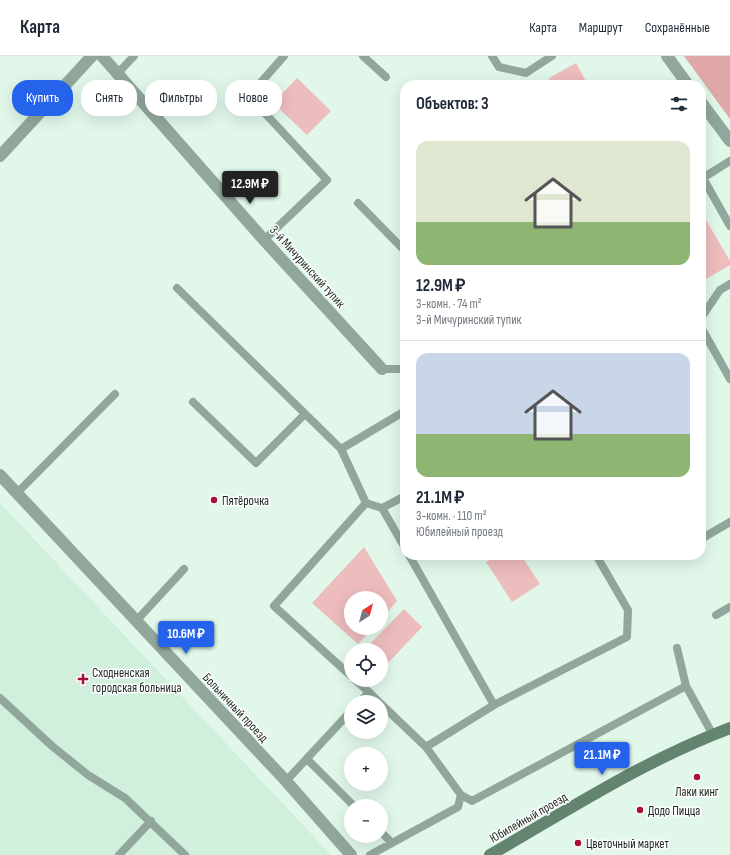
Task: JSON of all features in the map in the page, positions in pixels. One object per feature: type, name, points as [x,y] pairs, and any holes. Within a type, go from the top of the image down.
[{"type":"main road","name":"Юбилейный проезд","points":[[490,855],[624,777],[713,734],[730,728]]},
{"type":"street","points":[[0,156],[92,56]]},
{"type":"street","name":"3-й Мичуринский тупик","points":[[102,56],[264,240],[382,369]]},
{"type":"street","points":[[667,56],[684,80]]},
{"type":"street","points":[[706,109],[730,141]]},
{"type":"street","name":"Больничный проезд","points":[[0,475],[286,781],[351,855]]},
{"type":"lane","points":[[118,73],[134,56]]},
{"type":"lane","points":[[264,240],[327,180],[249,96],[284,56]]},
{"type":"lane","points":[[363,56],[386,77]]},
{"type":"lane","points":[[492,56],[500,67],[526,73],[552,56]]},
{"type":"lane","points":[[706,175],[730,160]]},
{"type":"lane","points":[[706,185],[730,226]]},
{"type":"lane","points":[[358,203],[400,247]]},
{"type":"lane","points":[[706,311],[720,290],[730,284]]},
{"type":"lane","points":[[178,288],[341,449],[366,503],[382,508],[400,539]]},
{"type":"lane","points":[[706,336],[730,379]]},
{"type":"lane","points":[[382,369],[400,369]]},
{"type":"lane","points":[[17,493],[116,394]]},
{"type":"lane","points":[[193,402],[256,462],[305,414]]},
{"type":"lane","points":[[341,449],[400,414]]},
{"type":"lane","points":[[382,508],[400,499]]},
{"type":"lane","points":[[344,670],[274,606],[366,503]]},
{"type":"lane","points":[[706,536],[730,522]]},
{"type":"lane","points":[[412,560],[494,705]]},
{"type":"lane","points":[[426,747],[494,705],[628,637],[628,610],[599,560]]},
{"type":"lane","points":[[137,620],[184,569]]},
{"type":"lane","points":[[716,615],[730,607]]},
{"type":"lane","points":[[677,648],[686,686],[713,734]]},
{"type":"lane","points":[[388,711],[426,747],[462,796],[472,801],[686,686]]},
{"type":"lane","points":[[363,687],[372,695]]},
{"type":"lane","points":[[366,695],[369,692]]},
{"type":"lane","points":[[0,698],[52,746],[88,775],[125,798],[185,855]]},
{"type":"lane","points":[[286,781],[344,719]]},
{"type":"lane","points":[[307,759],[347,799]]},
{"type":"lane","points":[[370,855],[458,807],[462,796]]},
{"type":"lane","points":[[119,855],[150,821]]},
{"type":"lane","points":[[388,839],[392,843]]},
{"type":"shaded area","points":[[684,56],[730,56],[730,119],[706,86],[706,80],[702,80]]},
{"type":"shaded area","points":[[576,63],[585,80],[550,80],[549,78]]},
{"type":"shaded area","points":[[297,78],[331,111],[307,135],[282,111],[282,94]]},
{"type":"shaded area","points":[[706,220],[730,261],[730,265],[706,279]]},
{"type":"shaded area","name":"Сходненская городская больница","points":[[0,503],[331,855],[0,855]]},
{"type":"shaded area","points":[[364,547],[397,601],[388,611],[388,591],[344,591],[344,632],[312,603]]},
{"type":"shaded area","points":[[489,560],[524,560],[540,584],[512,602],[486,562]]},
{"type":"shaded area","points":[[404,609],[422,627],[388,663],[388,643],[371,643],[379,635],[388,635],[388,625]]},
{"type":"shaded area","points":[[348,635],[366,635],[359,643],[357,643]]},
{"type":"place","name":"Пятёрочка","points":[[214,500]]},
{"type":"place","name":"Сходненская городская больница","points":[[83,679]]},
{"type":"place","name":"Лаки кинг","points":[[697,777]]},
{"type":"place","name":"Додо Пицца","points":[[640,810]]},
{"type":"place","name":"Цветочный маркет","points":[[578,843]]}]
